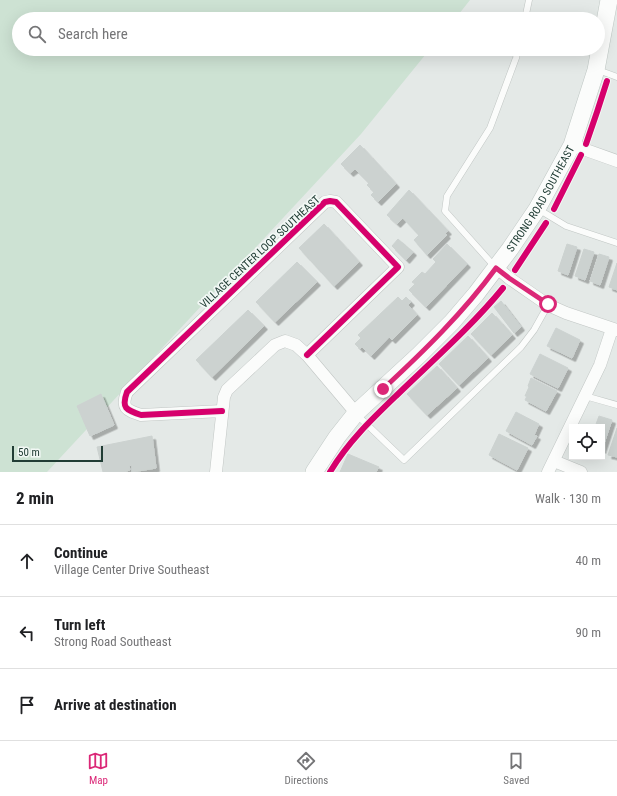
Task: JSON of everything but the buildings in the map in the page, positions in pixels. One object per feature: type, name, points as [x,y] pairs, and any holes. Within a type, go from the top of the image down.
[{"type":"street","name":"STRONG ROAD SOUTHEAST","points":[[605,22],[609,0]]},
{"type":"street","name":"STRONG ROAD SOUTHEAST","points":[[314,472],[337,437],[356,413],[419,355],[452,322],[476,294],[510,249],[537,209],[572,145],[596,70],[599,56]]},
{"type":"street","points":[[572,145],[617,161]]},
{"type":"street","name":"VILLAGE CENTER LOOP SOUTHEAST","points":[[222,411],[141,415],[131,412],[125,407],[124,401],[127,392],[325,202],[336,202],[398,267],[307,355]]},
{"type":"street","points":[[496,268],[548,304],[566,313],[614,330],[600,365],[551,467],[581,472]]},
{"type":"street","points":[[216,472],[222,411],[224,397],[227,390],[275,345],[285,341],[296,345],[307,355],[356,413]]},
{"type":"lane","points":[[526,12],[529,0]]},
{"type":"lane","points":[[496,268],[445,211],[447,196],[490,128],[516,56]]},
{"type":"lane","points":[[596,70],[617,77]]},
{"type":"lane","points":[[537,209],[566,226],[617,243]]},
{"type":"lane","points":[[356,413],[404,460],[521,347],[534,330],[548,304]]},
{"type":"lane","points":[[585,396],[617,405]]},
{"type":"green space","points":[[0,0],[470,0],[461,12],[12,12],[12,56],[424,56],[361,134],[47,472],[0,472]]},
{"type":"cycle path","points":[[586,144],[607,81]]},
{"type":"cycle path","points":[[554,209],[581,155]]},
{"type":"cycle path","points":[[222,411],[141,415],[126,408],[125,397],[127,392],[325,202],[336,202],[398,267],[307,355]]},
{"type":"cycle path","points":[[515,270],[546,223]]},
{"type":"cycle path","points":[[330,472],[352,441],[465,330],[503,288]]},
{"type":"route","points":[[383,389],[452,322],[496,268],[548,304]]}]
